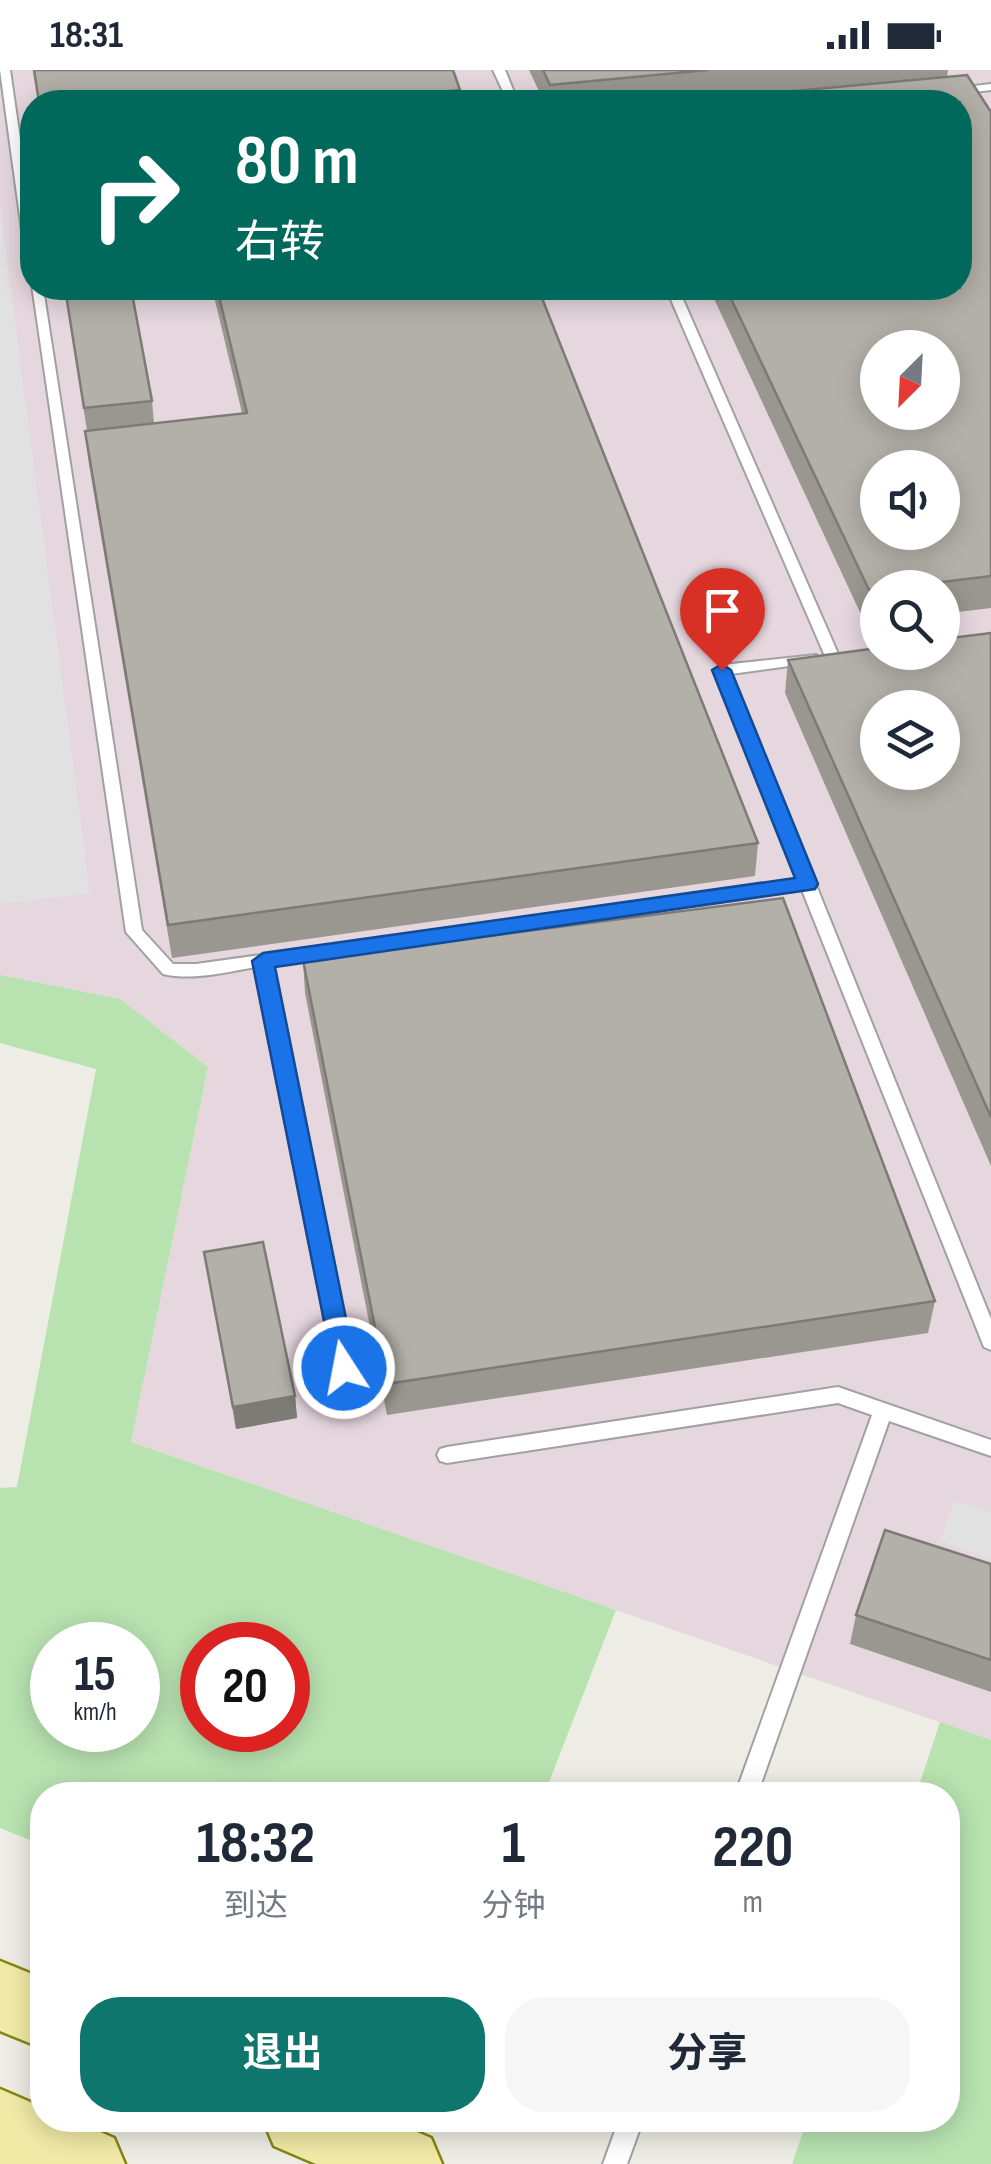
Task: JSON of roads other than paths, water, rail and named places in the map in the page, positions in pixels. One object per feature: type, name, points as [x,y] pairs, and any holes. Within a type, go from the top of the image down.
[{"type":"main road","points":[[0,1996],[30,2008]]},
{"type":"main road","points":[[0,2126],[88,2164]]},
{"type":"main road","points":[[329,2132],[406,2164]]},
{"type":"lane","points":[[4,70],[20,150]]},
{"type":"lane","points":[[38,300],[134,932],[169,970],[263,961],[808,884]]},
{"type":"lane","points":[[677,300],[839,655],[722,670],[991,1342]]},
{"type":"lane","points":[[263,961],[344,1368]]},
{"type":"lane","points":[[446,1455],[838,1395],[991,1448]]},
{"type":"lane","points":[[751,1782],[883,1411]]},
{"type":"lane","points":[[615,2164],[626,2132]]}]
